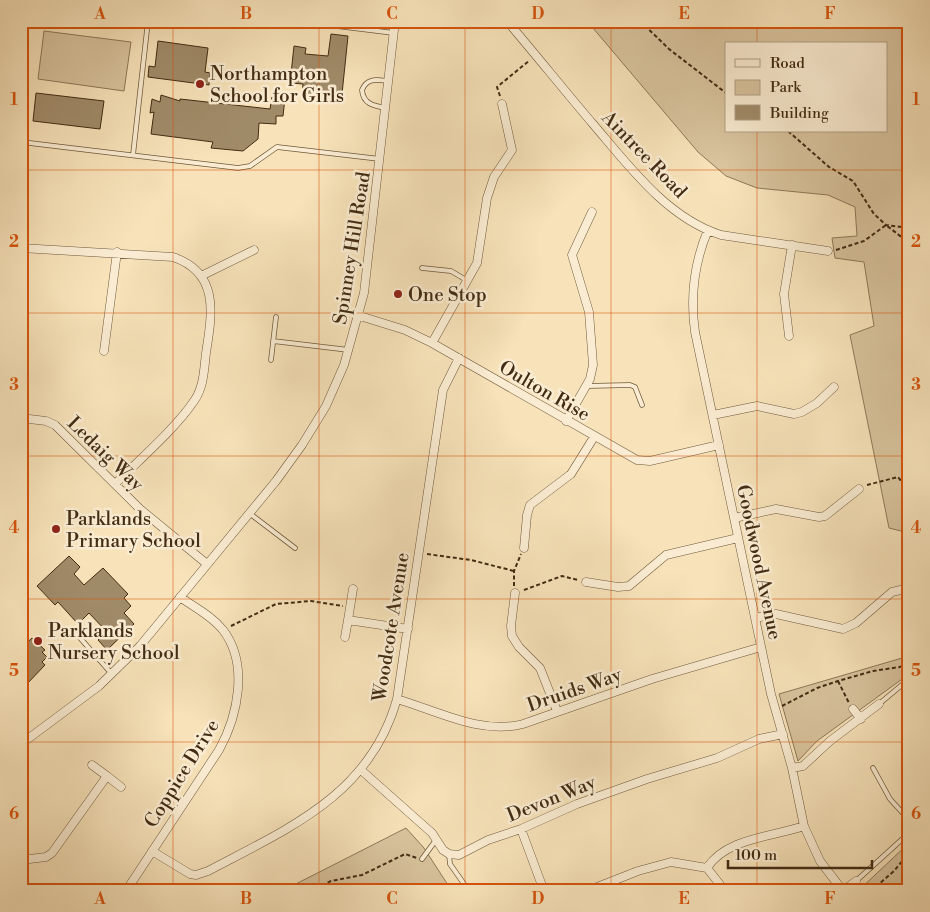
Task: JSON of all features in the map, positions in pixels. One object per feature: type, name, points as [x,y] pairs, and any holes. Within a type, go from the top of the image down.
[{"type":"street","name":"Spinney Hill Road","points":[[21,744],[112,674],[140,646],[286,468],[314,426],[336,384],[350,350],[360,316],[369,265],[395,21]]},
{"type":"street","name":"Aintree Road","points":[[507,21],[613,148],[647,184],[678,212],[708,230],[728,236],[828,251]]},
{"type":"street","points":[[432,343],[468,281],[479,254],[485,206],[494,178],[512,150],[502,104]]},
{"type":"street","points":[[566,421],[587,386],[594,365],[591,320],[572,255],[592,212]]},
{"type":"street","name":"Goodwood Avenue","points":[[708,230],[698,257],[692,305],[695,332],[761,647],[775,708],[792,768],[804,826],[820,861],[843,891],[856,881]]},
{"type":"street","points":[[790,336],[784,294],[792,246]]},
{"type":"street","points":[[21,248],[117,252],[173,257],[187,263],[201,276],[209,292],[212,312],[204,374],[198,394],[187,410],[115,484]]},
{"type":"street","points":[[201,276],[254,250]]},
{"type":"street","points":[[104,352],[117,252]]},
{"type":"street","name":"Oulton Rise","points":[[360,316],[405,330],[432,343],[637,460],[650,461],[719,445]]},
{"type":"street","name":"Woodcote Avenue","points":[[152,851],[184,872],[196,875],[201,874],[308,816],[334,798],[361,770],[380,743],[397,699],[443,390],[459,358]]},
{"type":"street","points":[[713,415],[757,406],[794,414],[802,412],[817,403],[834,388]]},
{"type":"street","name":"Ledaig Way","points":[[21,418],[41,419],[54,425],[152,519],[207,564]]},
{"type":"street","points":[[524,548],[527,515],[530,505],[538,497],[567,478],[594,437]]},
{"type":"street","points":[[734,518],[776,509],[819,517],[825,516],[859,489]]},
{"type":"street","points":[[586,582],[618,587],[629,586],[666,555],[738,538]]},
{"type":"street","points":[[755,618],[776,614],[843,629],[856,623],[892,592],[909,588]]},
{"type":"street","points":[[345,636],[353,589]]},
{"type":"street","points":[[515,593],[511,626],[512,636],[519,647],[540,668],[557,711]]},
{"type":"street","name":"Coppice Drive","points":[[126,891],[218,750],[232,722],[236,702],[237,669],[231,646],[223,630],[211,618],[180,597]]},
{"type":"street","points":[[348,620],[408,629]]},
{"type":"street","name":"Druids Way","points":[[397,699],[480,726],[497,729],[523,724],[670,673],[761,647]]},
{"type":"street","points":[[792,768],[803,766],[830,741],[879,704]]},
{"type":"street","points":[[853,709],[860,719]]},
{"type":"street","name":"Devon Way","points":[[449,854],[469,851],[488,840],[521,829],[594,798],[717,758],[759,739],[782,734]]},
{"type":"street","points":[[92,765],[122,787]]},
{"type":"street","points":[[361,770],[432,833],[449,854]]},
{"type":"street","points":[[21,860],[46,857],[52,853],[107,776]]},
{"type":"street","points":[[707,868],[713,858],[728,848],[804,826]]},
{"type":"street","points":[[521,829],[544,891]]},
{"type":"street","points":[[587,891],[645,868],[670,862],[707,868],[725,891]]},
{"type":"lane","points":[[133,155],[148,21]]},
{"type":"lane","points":[[296,21],[394,33]]},
{"type":"lane","points":[[386,108],[368,103],[364,98],[362,90],[367,82],[372,80],[389,81]]},
{"type":"lane","points":[[21,142],[238,168],[250,166],[277,147],[381,159]]},
{"type":"lane","points":[[422,268],[451,271],[468,281]]},
{"type":"lane","points":[[270,360],[276,317]]},
{"type":"lane","points":[[273,341],[350,350]]},
{"type":"lane","points":[[587,386],[630,384],[635,387],[642,405]]},
{"type":"lane","points":[[249,513],[295,548]]},
{"type":"lane","points":[[73,630],[112,674]]},
{"type":"lane","points":[[879,704],[909,679]]},
{"type":"lane","points":[[873,768],[890,799],[909,820]]},
{"type":"lane","points":[[856,881],[909,832]]},
{"type":"lane","points":[[422,859],[436,840]]},
{"type":"lane","points":[[449,854],[450,864],[469,891]]},
{"type":"path","points":[[640,21],[677,55],[725,92]]},
{"type":"path","points":[[502,104],[497,87],[535,55]]},
{"type":"path","points":[[789,132],[829,167],[853,181],[874,214],[904,239]]},
{"type":"path","points":[[828,251],[864,241],[886,225],[908,228],[904,239],[909,257]]},
{"type":"path","points":[[859,489],[873,482],[898,477],[909,491]]},
{"type":"path","points":[[524,548],[514,571],[515,593],[562,576],[586,582]]},
{"type":"path","points":[[419,552],[471,560],[514,571]]},
{"type":"path","points":[[223,630],[276,604],[311,601],[350,607]]},
{"type":"path","points":[[775,708],[838,681],[873,671],[900,667],[909,662]]},
{"type":"path","points":[[838,681],[853,709]]},
{"type":"path","points":[[871,891],[894,871],[909,853]]},
{"type":"path","points":[[310,891],[331,882],[362,875],[404,854],[422,859]]},
{"type":"green space","points":[[587,21],[909,21],[909,533],[889,528],[850,335],[874,326],[864,262],[835,258],[832,238],[857,236],[855,207],[828,195],[757,188],[726,176],[698,152]]},
{"type":"green space","points":[[44,31],[131,42],[124,91],[38,79]]},
{"type":"green space","points":[[909,656],[909,674],[817,741],[798,761],[779,694]]},
{"type":"green space","points":[[406,828],[424,848],[448,885],[455,891],[282,891]]},
{"type":"green space","points":[[909,843],[909,891],[858,891]]},
{"type":"building","points":[[331,34],[348,36],[342,94],[320,92],[319,98],[302,96],[303,84],[290,83],[294,46],[306,48],[305,54],[328,56]]},
{"type":"building","points":[[158,41],[208,48],[205,72],[210,73],[209,85],[148,77],[149,66],[155,67]]},
{"type":"building","points":[[36,93],[104,101],[100,129],[33,121]]},
{"type":"building","points":[[161,95],[180,101],[180,99],[270,109],[272,97],[285,98],[283,116],[276,116],[276,124],[259,123],[258,139],[243,151],[211,148],[213,142],[151,134],[154,112],[150,113],[152,99],[160,102]]},
{"type":"building","name":"Parklands Primary School","points":[[69,556],[80,567],[74,574],[84,585],[103,568],[128,594],[124,598],[131,606],[124,613],[134,624],[107,650],[98,640],[107,632],[89,613],[78,624],[58,602],[55,605],[37,586]]},
{"type":"building","points":[[32,638],[45,650],[42,652],[47,657],[42,662],[45,665],[25,686],[21,682],[21,677],[25,674],[21,670],[21,648]]},
{"type":"place","name":"Northampton School for Girls","points":[[200,84]]},
{"type":"place","name":"One Stop","points":[[398,294]]},
{"type":"place","name":"Parklands Primary School","points":[[56,529]]},
{"type":"place","name":"Parklands Nursery School","points":[[38,641]]}]
